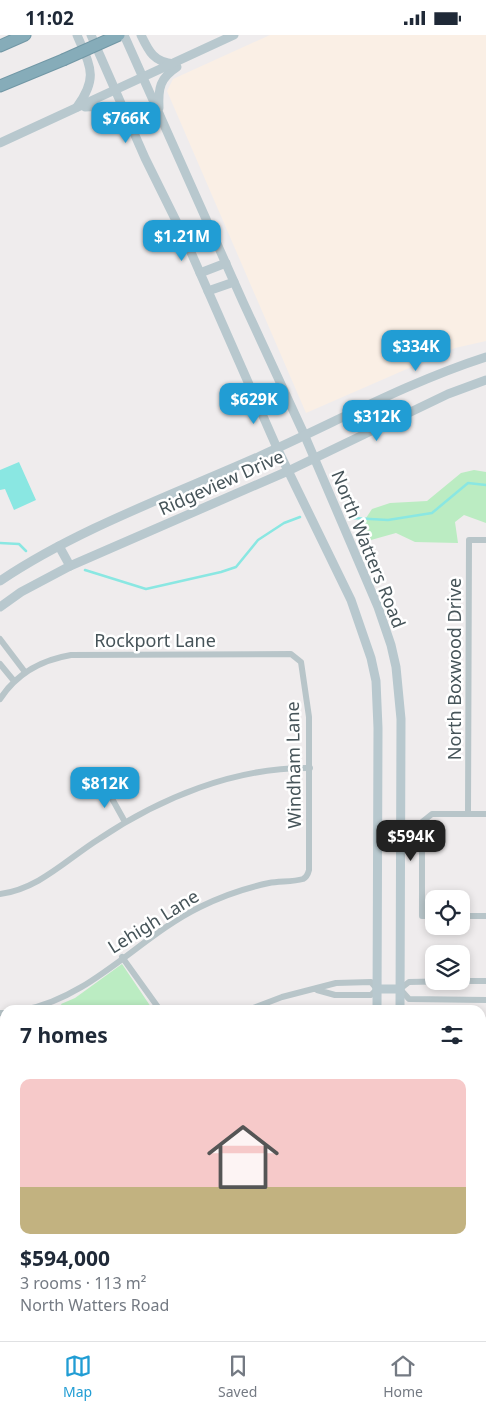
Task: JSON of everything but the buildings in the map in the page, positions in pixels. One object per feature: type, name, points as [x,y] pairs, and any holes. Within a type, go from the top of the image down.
[{"type":"highway","points":[[1,46],[25,35]]},
{"type":"highway","points":[[0,86],[118,35]]},
{"type":"main road","points":[[75,109],[91,82],[91,69],[76,35]]},
{"type":"main road","name":"North Watters Road","points":[[91,35],[200,273],[277,448],[351,600],[371,658],[376,681],[378,728],[377,1005]]},
{"type":"main road","name":"North Watters Road","points":[[124,35],[304,434],[378,607],[396,667],[400,719],[400,1005]]},
{"type":"main road","points":[[141,35],[153,57],[164,63],[174,63]]},
{"type":"main road","points":[[0,143],[234,35]]},
{"type":"main road","points":[[160,114],[160,84],[167,74],[206,48]]},
{"type":"main road","points":[[75,109],[95,106],[110,110],[129,121]]},
{"type":"main road","points":[[200,273],[226,263]]},
{"type":"main road","points":[[208,291],[234,282]]},
{"type":"main road","name":"Ridgeview Drive","points":[[0,581],[59,546],[277,448],[304,434],[459,366],[486,357]]},
{"type":"main road","name":"Ridgeview Drive","points":[[0,607],[21,592],[70,566],[288,471],[448,394],[486,380]]},
{"type":"main road","points":[[59,546],[70,566]]},
{"type":"main road","points":[[377,989],[400,989]]},
{"type":"street","name":"North Boxwood Drive","points":[[468,814],[469,540],[486,540]]},
{"type":"street","points":[[0,639],[19,676]]},
{"type":"street","name":"Rockport Lane","points":[[19,676],[48,660],[71,655],[291,654],[296,656]]},
{"type":"street","name":"Windham Lane","points":[[296,656],[301,662],[307,696],[310,767],[309,870],[307,876]]},
{"type":"street","points":[[0,664],[19,676]]},
{"type":"street","points":[[0,699],[19,676]]},
{"type":"street","points":[[0,894],[14,892],[38,882],[125,822],[201,787],[258,773],[294,767],[310,767]]},
{"type":"street","points":[[105,786],[125,822]]},
{"type":"street","points":[[425,916],[422,916],[422,822],[432,814],[486,814]]},
{"type":"street","name":"Lehigh Lane","points":[[39,1005],[63,997],[176,920],[219,898],[262,885],[301,879],[307,876]]},
{"type":"street","points":[[470,916],[486,916]]},
{"type":"street","points":[[122,957],[156,1005]]},
{"type":"street","points":[[470,981],[486,981]]},
{"type":"street","points":[[261,1005],[282,997],[317,990],[336,983],[371,982],[377,989],[371,995],[335,995],[317,990]]},
{"type":"street","points":[[425,982],[409,982],[400,989],[408,999],[486,1000]]},
{"type":"shaded area","points":[[270,35],[486,35],[486,341],[455,348],[306,413],[167,91],[173,79]]},
{"type":"green space","points":[[474,470],[486,472],[486,523],[464,515],[455,522],[458,543],[415,542],[396,533],[371,540],[364,521],[372,509],[390,503],[427,501],[461,473]]},
{"type":"green space","points":[[122,964],[150,1005],[61,1004],[75,998]]},
{"type":"water","points":[[19,462],[36,500],[14,510],[5,489],[0,490],[0,470]]},
{"type":"waterway","points":[[352,518],[388,520],[432,513],[468,483],[486,485]]},
{"type":"waterway","points":[[85,570],[146,589],[221,572],[236,567],[258,540],[284,523],[300,517]]},
{"type":"waterway","points":[[0,543],[19,544],[26,551]]}]
